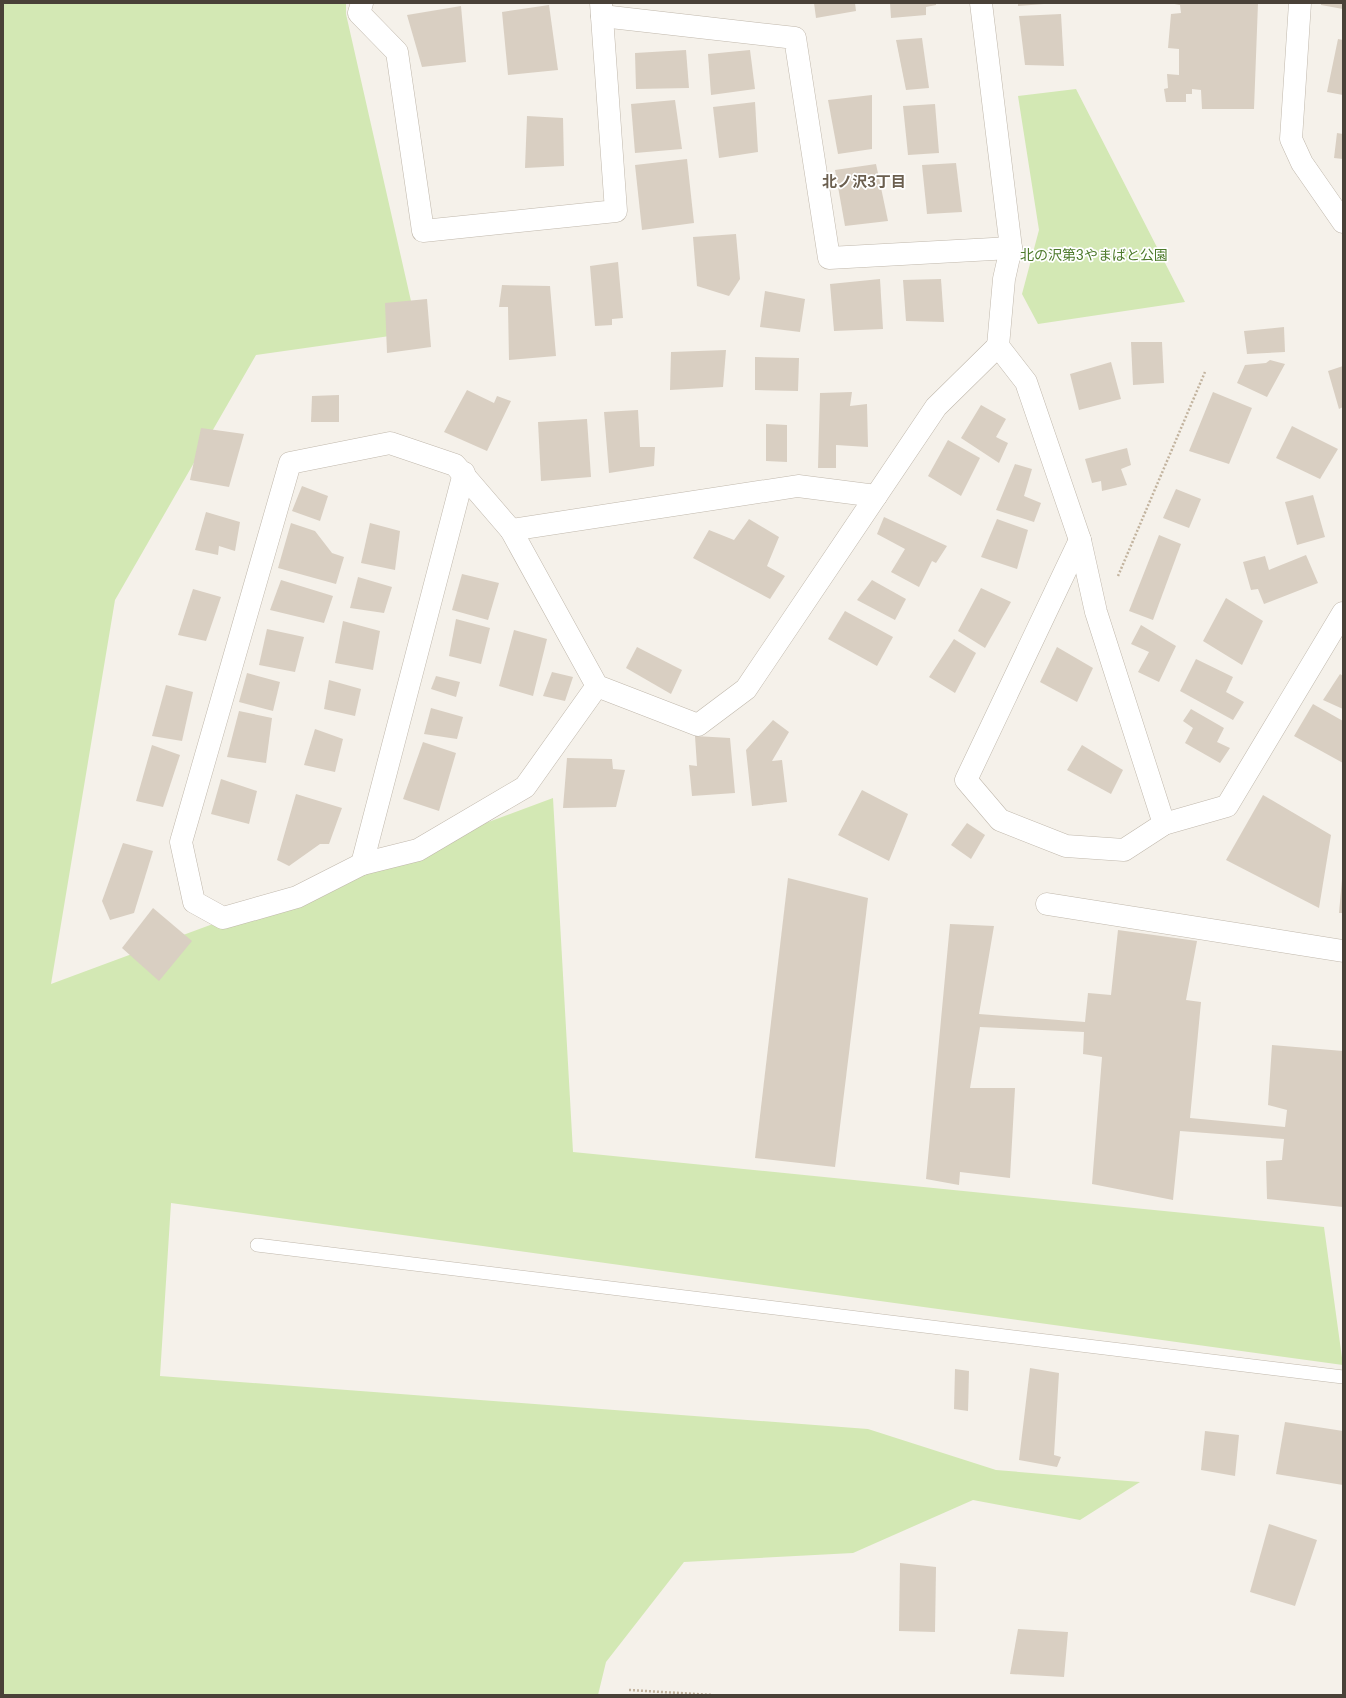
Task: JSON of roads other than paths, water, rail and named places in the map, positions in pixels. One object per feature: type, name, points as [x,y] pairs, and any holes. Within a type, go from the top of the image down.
[{"type":"street","points":[[362,3],[359,13],[397,52],[422,230],[616,211],[601,9],[795,38],[829,258],[1011,248]]},
{"type":"street","points":[[597,686],[525,787],[418,850],[362,864],[296,897],[223,918],[194,902],[181,842],[290,463],[390,443],[455,465],[464,473],[511,530],[597,686],[698,725],[746,689],[936,407],[998,346],[1004,279],[1011,248],[980,3]]},
{"type":"street","points":[[1300,3],[1291,139],[1302,163],[1343,222]]},
{"type":"street","points":[[998,346],[1026,382],[1080,540],[1096,612],[1164,824]]},
{"type":"street","points":[[362,864],[464,473]]},
{"type":"street","points":[[511,530],[798,486],[876,496]]},
{"type":"street","points":[[1080,540],[966,780],[1000,820],[1066,846],[1124,850],[1164,824],[1227,806],[1343,613]]},
{"type":"street","points":[[1048,904],[1343,951]]},
{"type":"lane","points":[[257,1245],[1343,1377]]},
{"type":"district","name":"北ノ沢3丁目","points":[[864,182]]},
{"type":"park label","name":"北の沢第3やまばと公園","points":[[1094,255]]}]
